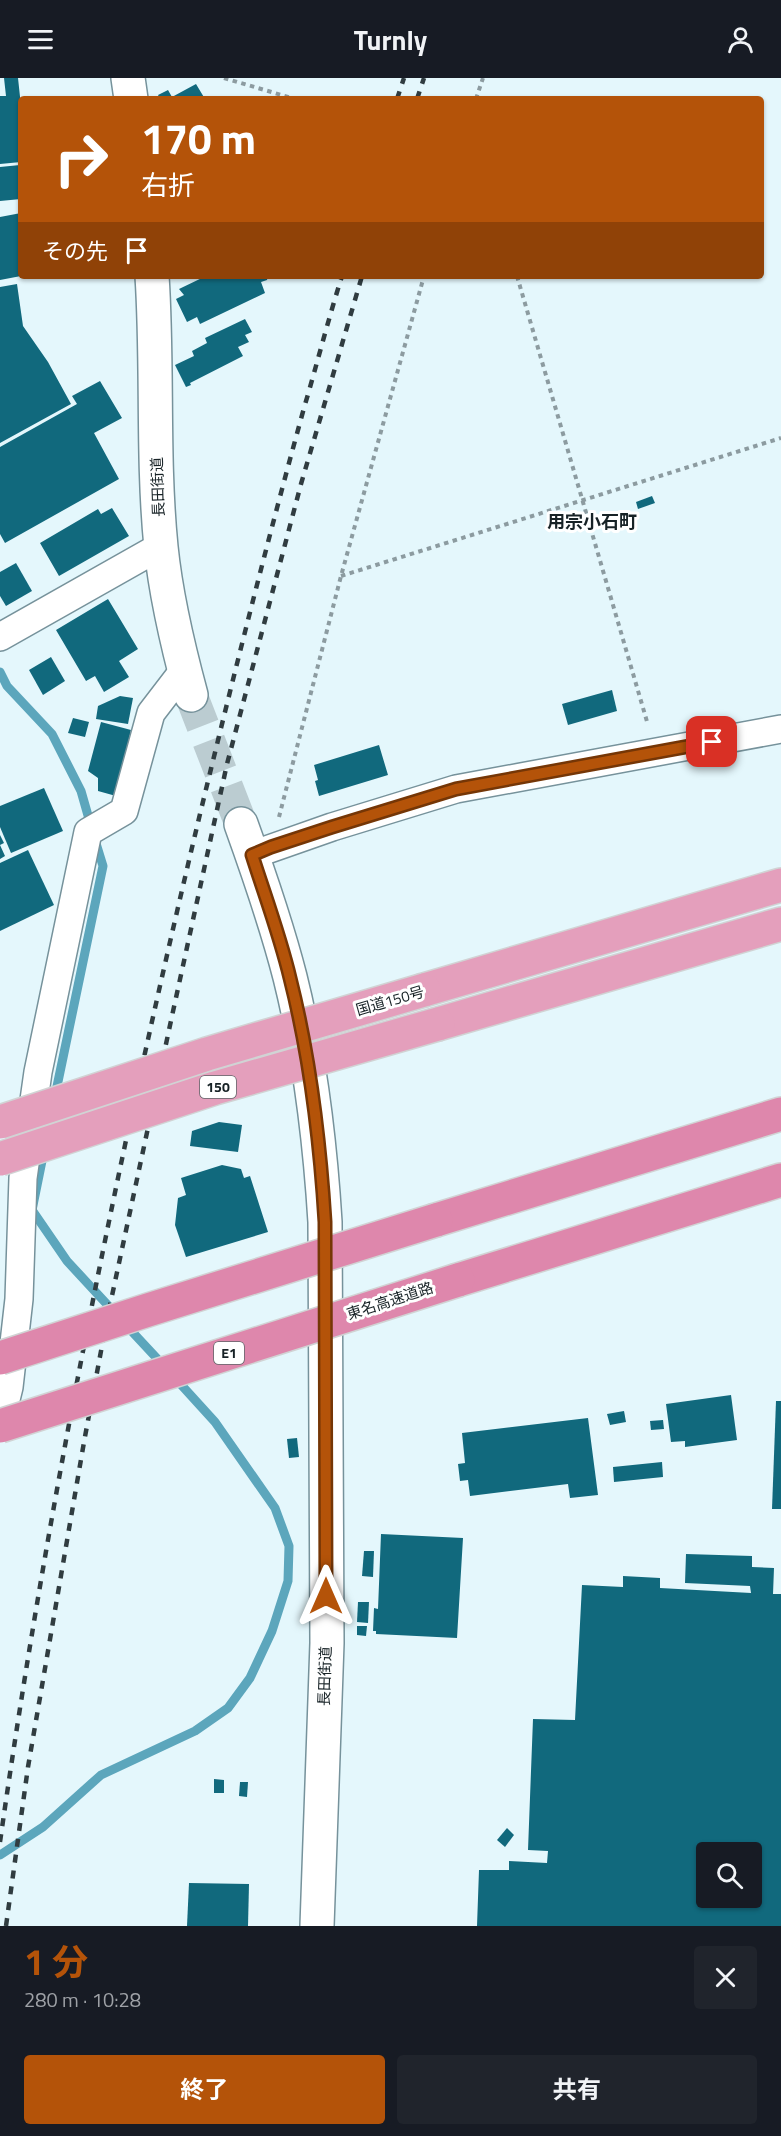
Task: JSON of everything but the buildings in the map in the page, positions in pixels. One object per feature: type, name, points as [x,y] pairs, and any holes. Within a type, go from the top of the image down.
[{"type":"highway","name":"国道150号","points":[[0,1122],[207,1054],[781,885]]},
{"type":"highway","name":"150","points":[[0,1159],[215,1088],[781,924]]},
{"type":"highway","points":[[0,1358],[781,1114]]},
{"type":"highway","name":"東名高速道路","points":[[0,1425],[781,1180]]},
{"type":"main road","points":[[128,78],[131,96]]},
{"type":"main road","name":"長田街道","points":[[152,279],[156,321],[157,489],[161,546],[168,595],[188,682]]},
{"type":"main road","name":"長田街道","points":[[241,824],[262,851],[312,1088],[323,1187],[327,1643],[317,1926]]},
{"type":"street","points":[[0,637],[161,546]]},
{"type":"street","points":[[0,1425],[9,1387],[19,1299],[23,1178],[37,1084],[88,832],[124,811],[152,713],[188,682]]},
{"type":"street","points":[[262,851],[456,789],[781,729]]},
{"type":"path","points":[[224,78],[285,96]]},
{"type":"path","points":[[477,96],[483,78]]},
{"type":"path","points":[[262,851],[423,279]]},
{"type":"path","points":[[518,279],[656,752]]},
{"type":"path","points":[[341,576],[781,438]]},
{"type":"waterway","points":[[0,672],[7,686],[52,734],[81,791],[91,826]]},
{"type":"waterway","points":[[55,1096],[103,866],[95,840]]},
{"type":"waterway","points":[[44,1151],[32,1210],[67,1261],[115,1313]]},
{"type":"waterway","points":[[124,1323],[164,1366]]},
{"type":"waterway","points":[[0,1855],[43,1827],[101,1775],[195,1731],[228,1708],[250,1678],[272,1631],[288,1581],[289,1546],[275,1508],[215,1422],[175,1378]]},
{"type":"tunnel","points":[[191,695],[241,824]]},
{"type":"railway","points":[[398,96],[404,78]]},
{"type":"railway","points":[[418,96],[424,78]]},
{"type":"railway","points":[[0,1842],[19,1712],[63,1454],[141,1069],[200,814],[251,610],[304,408],[341,279]]},
{"type":"railway","points":[[6,1926],[28,1767],[84,1442],[107,1319],[172,1016],[227,764],[301,484],[361,279]]},
{"type":"district","name":"用宗小石町","points":[[592,522]]},
{"type":"route","points":[[326,1596],[325,1222],[321,1163],[312,1088],[290,977],[252,855],[332,827],[456,789],[712,742]]}]
